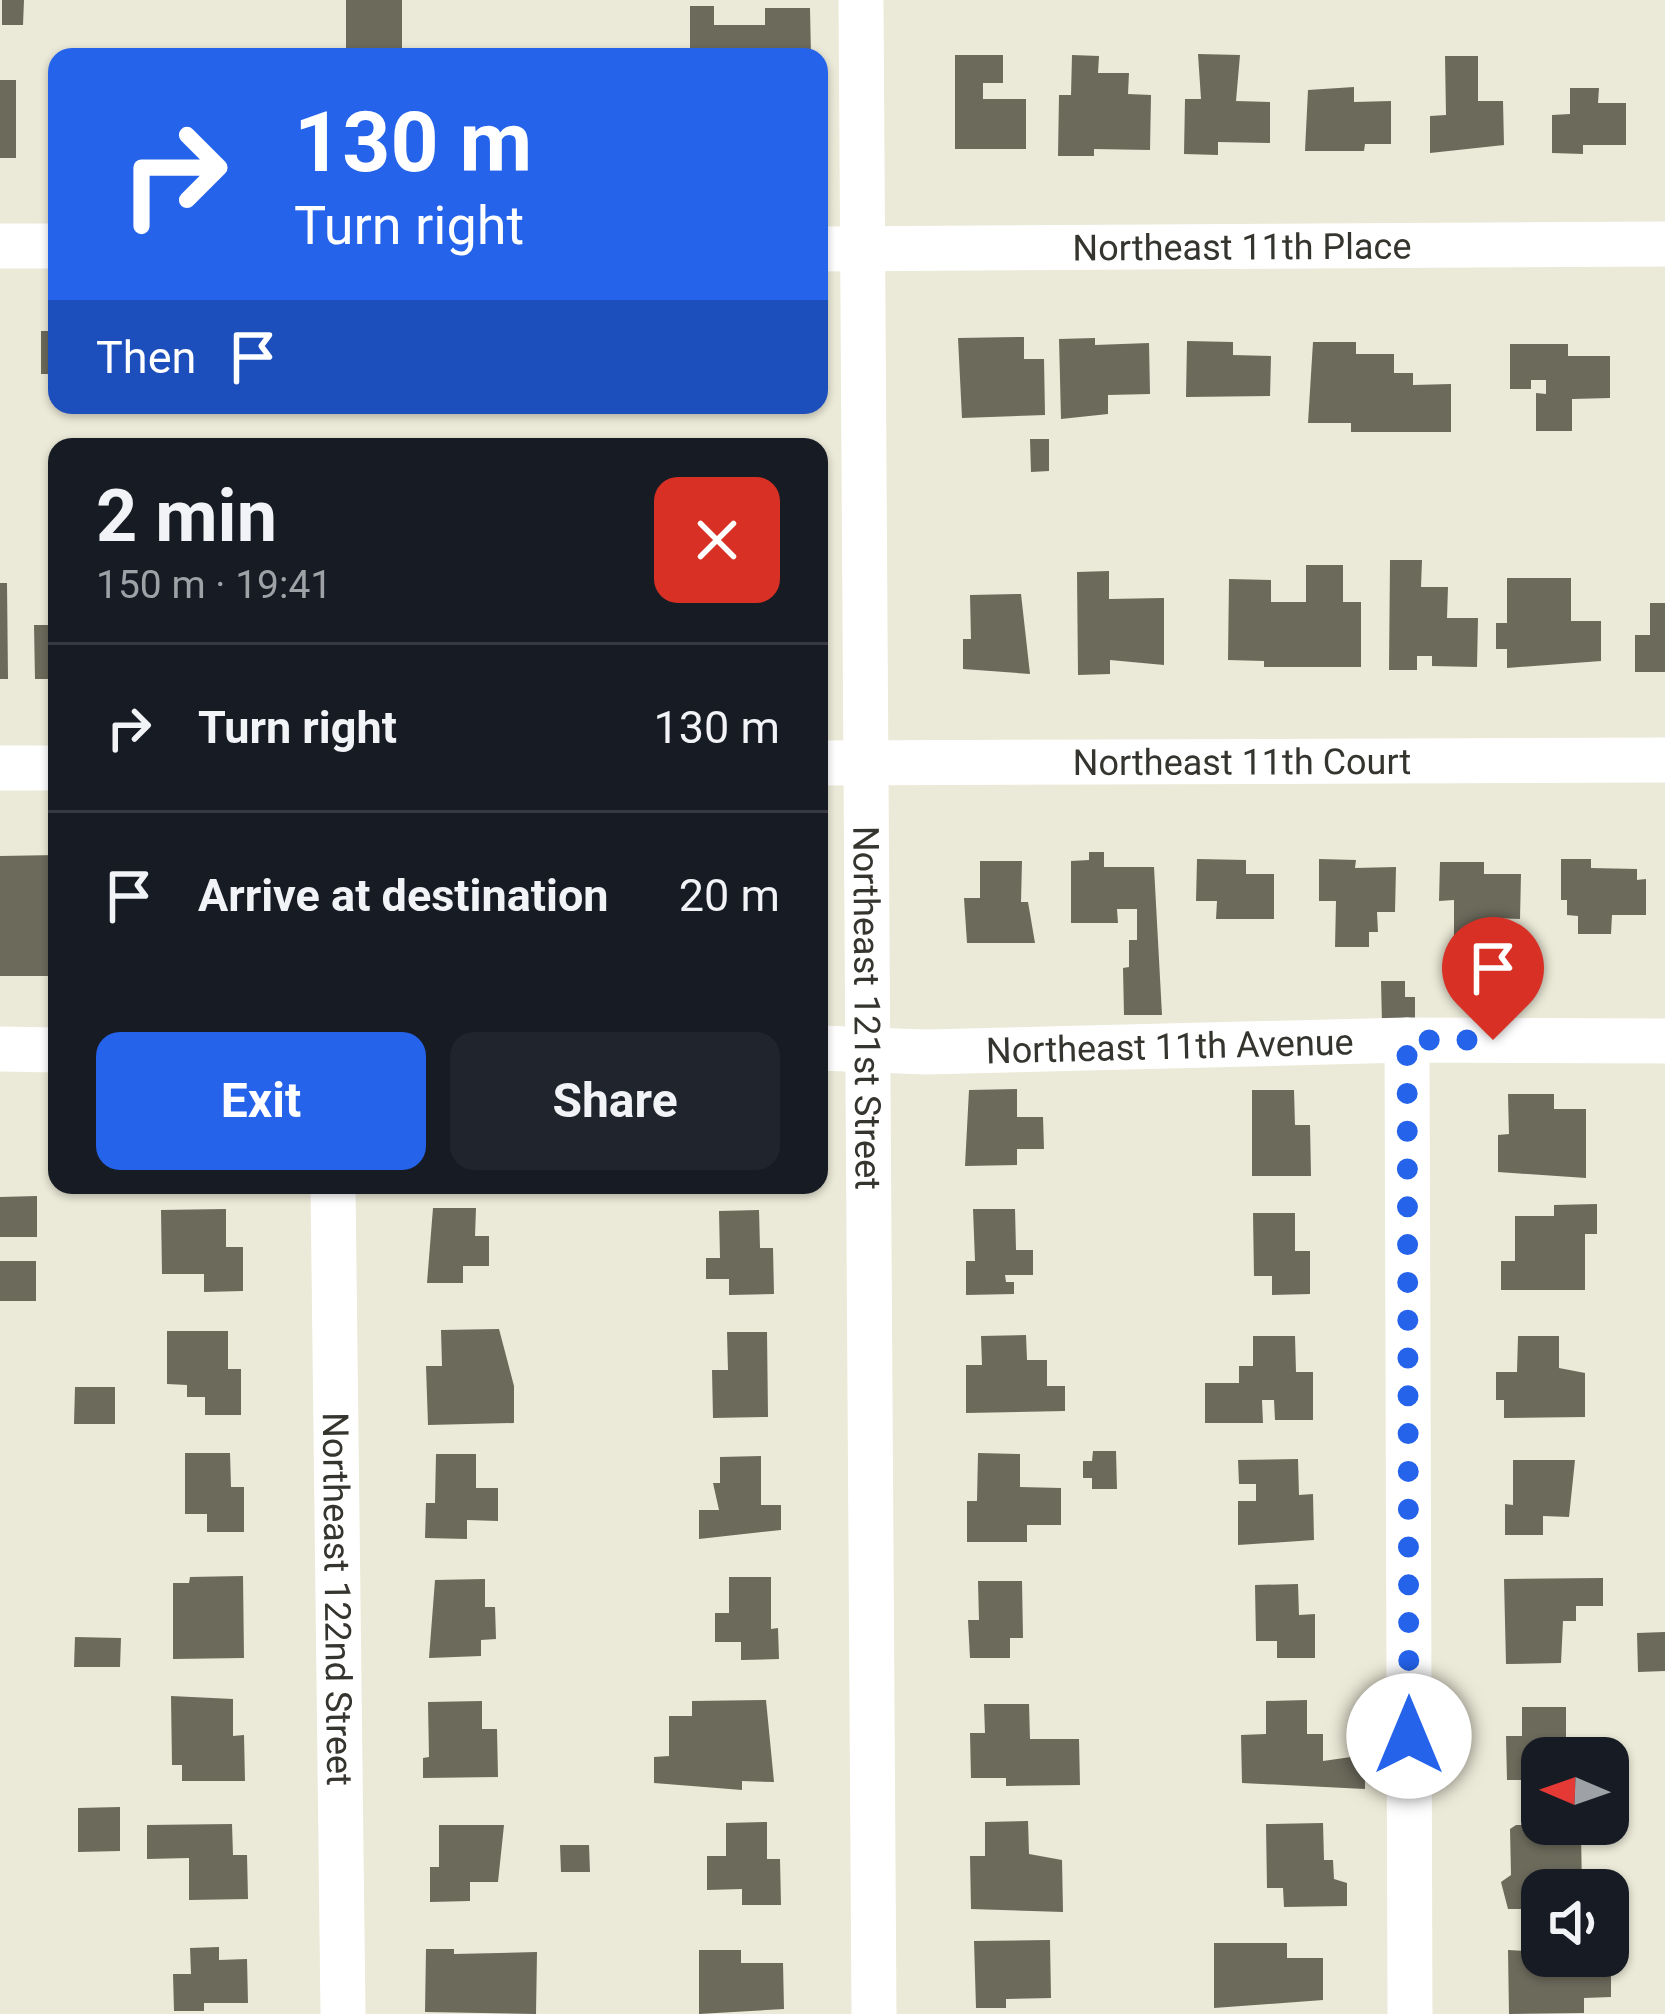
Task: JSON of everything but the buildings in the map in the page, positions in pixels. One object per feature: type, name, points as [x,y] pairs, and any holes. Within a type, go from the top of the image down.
[{"type":"street","name":"Northeast 121st Street","points":[[861,0],[870,763],[867,1048],[874,2014]]},
{"type":"street","name":"Northeast 11th Place","points":[[828,249],[1665,244]]},
{"type":"street","points":[[0,246],[48,246]]},
{"type":"street","name":"Northeast 11th Court","points":[[828,763],[1665,760]]},
{"type":"street","points":[[0,768],[48,768]]},
{"type":"street","points":[[1407,1040],[1410,2014]]},
{"type":"street","name":"Northeast 11th Avenue","points":[[828,1048],[926,1052],[1407,1040],[1665,1041]]},
{"type":"street","points":[[0,1049],[48,1050]]},
{"type":"street","name":"Northeast 122nd Street","points":[[332,1194],[343,2014]]},
{"type":"route","points":[[1409,1736],[1407,1040],[1493,1040]]}]
